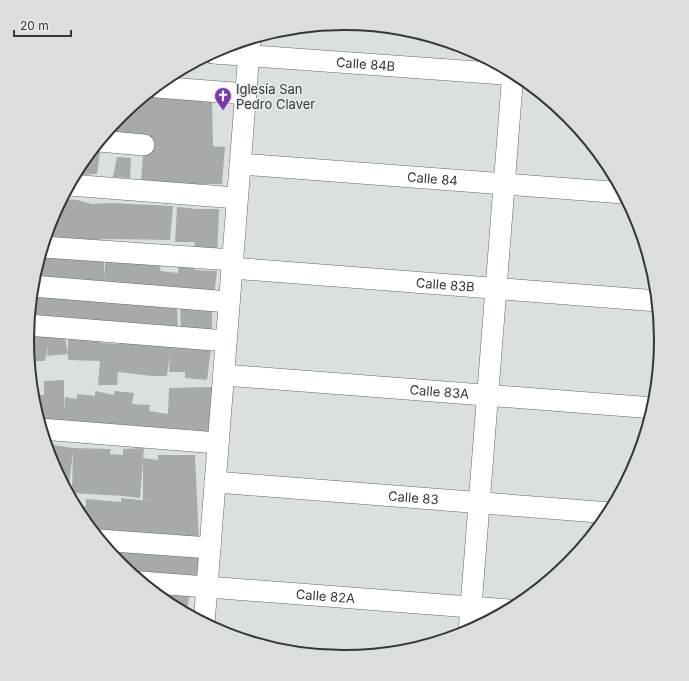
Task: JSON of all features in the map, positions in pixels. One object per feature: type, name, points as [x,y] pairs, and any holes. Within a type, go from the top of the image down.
[{"type":"street","name":"Calle 84B","points":[[238,49],[249,47],[501,73]]},
{"type":"street","points":[[205,618],[249,47]]},
{"type":"street","points":[[470,624],[504,184],[514,80]]},
{"type":"street","points":[[165,87],[246,94]]},
{"type":"street","points":[[106,142],[144,145]]},
{"type":"street","name":"Calle 84","points":[[240,164],[618,193]]},
{"type":"street","points":[[76,186],[237,198]]},
{"type":"street","name":"Calle 83B","points":[[48,247],[652,301]]},
{"type":"street","points":[[39,287],[229,302]]},
{"type":"street","points":[[35,326],[226,341]]},
{"type":"street","name":"Calle 83A","points":[[224,375],[647,407]]},
{"type":"street","points":[[47,429],[218,443]]},
{"type":"street","name":"Calle 83","points":[[215,482],[603,512]]},
{"type":"street","points":[[107,541],[210,548]]},
{"type":"street","name":"Calle 82A","points":[[150,583],[500,609]]},
{"type":"building","points":[[152,97],[212,101],[213,146],[225,147],[222,184],[200,184],[199,188],[141,182],[144,140],[115,138],[115,131]]},
{"type":"building","points":[[101,148],[97,174],[82,175]]},
{"type":"building","points":[[117,157],[131,158],[130,178],[113,177]]},
{"type":"building","points":[[68,199],[92,204],[111,203],[173,206],[170,240],[110,239],[50,242]]},
{"type":"building","points":[[177,207],[219,209],[217,257],[194,256],[195,242],[175,242]]},
{"type":"building","points":[[48,250],[57,252],[57,258],[72,257],[104,262],[104,278],[106,252],[141,255],[141,262],[162,258],[160,271],[178,273],[179,260],[195,259],[194,270],[217,271],[214,297],[176,293],[176,298],[157,292],[140,295],[76,290],[57,283],[39,286]]},
{"type":"building","points":[[38,296],[100,302],[100,300],[177,306],[178,328],[35,321]]},
{"type":"building","points":[[180,306],[212,309],[212,333],[181,331]]},
{"type":"building","points":[[34,335],[65,337],[68,354],[47,356],[49,341],[45,361],[35,361]]},
{"type":"building","points":[[68,336],[102,339],[101,343],[120,344],[120,341],[211,349],[207,380],[185,378],[185,372],[169,372],[170,353],[167,376],[152,376],[118,372],[117,385],[98,385],[100,361],[68,360]]},
{"type":"building","points":[[64,380],[64,413],[65,397],[77,399],[77,394],[95,396],[95,391],[114,395],[114,391],[134,393],[132,404],[150,405],[149,411],[168,414],[169,388],[214,387],[209,433],[187,429],[187,432],[45,422],[39,395],[44,395],[44,381]]},
{"type":"building","points":[[52,445],[73,448],[111,449],[110,454],[123,455],[123,449],[144,448],[143,458],[158,460],[158,455],[195,455],[199,542],[103,536],[82,506],[86,506],[86,499],[121,502],[121,498],[158,502],[143,500],[143,461],[140,498],[74,493],[72,489],[73,451],[69,484]]},
{"type":"building","points":[[113,547],[200,550],[199,586],[146,579]]},
{"type":"building","points":[[164,593],[189,595],[188,608]]},
{"type":"place","name":"Iglesía San Pedro Claver","points":[[223,111]]}]
